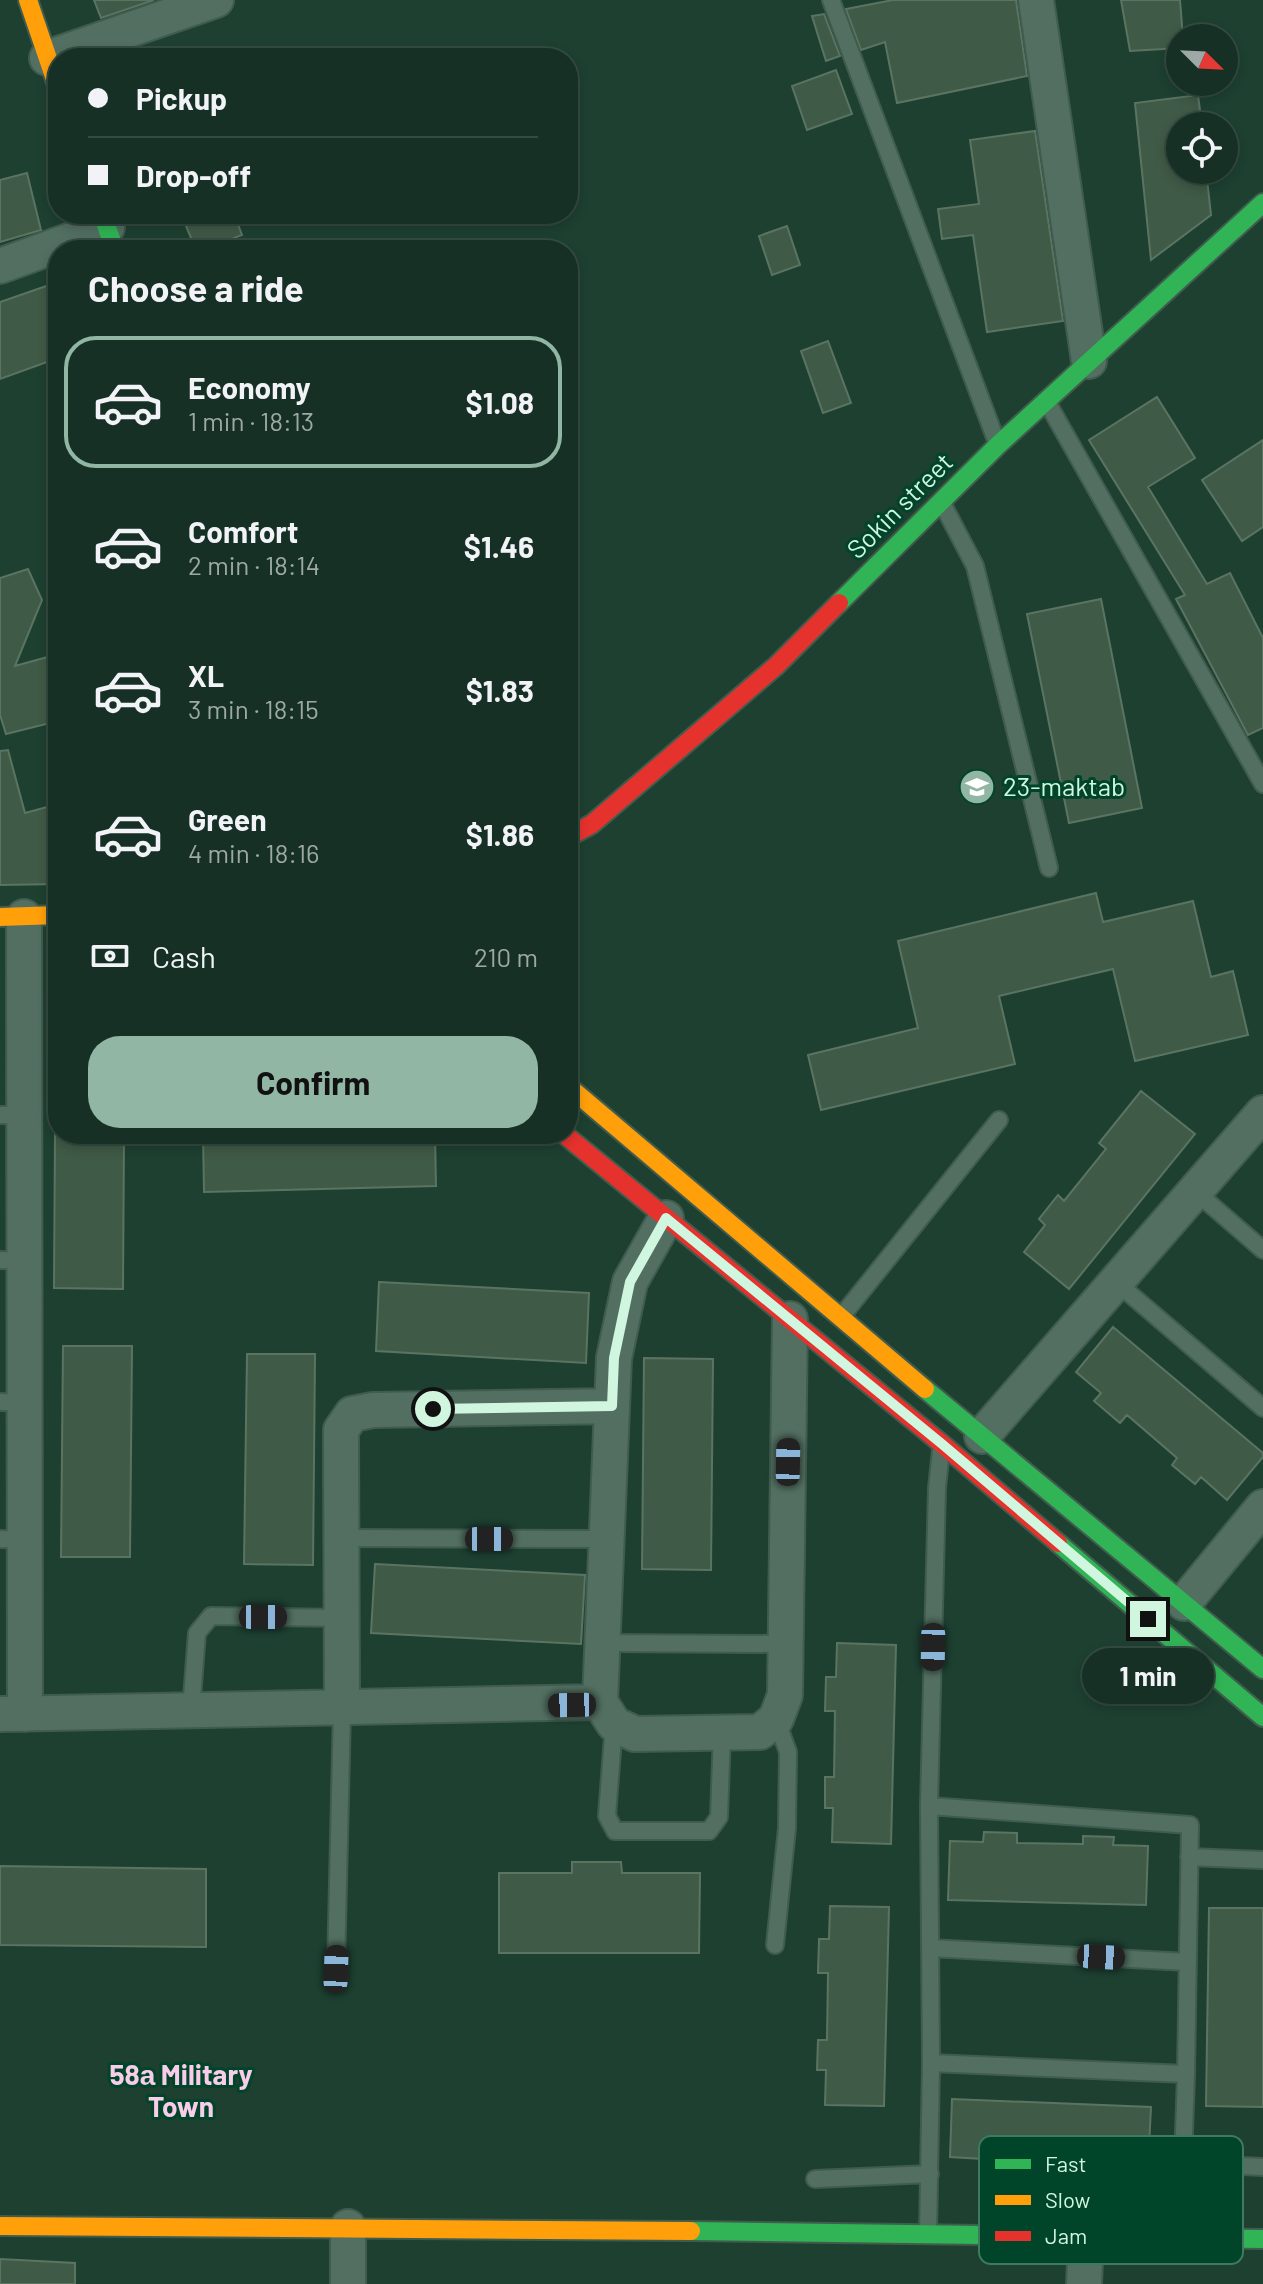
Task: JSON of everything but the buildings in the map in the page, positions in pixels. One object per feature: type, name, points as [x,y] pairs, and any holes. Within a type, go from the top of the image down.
[{"type":"street","points":[[28,0],[48,58]]},
{"type":"street","points":[[109,48],[216,0]]},
{"type":"street","points":[[1036,0],[1089,361]]},
{"type":"street","name":"Sokin street","points":[[578,832],[592,824],[776,666],[998,445],[1263,203]]},
{"type":"street","points":[[78,240],[108,230]]},
{"type":"street","points":[[0,266],[48,250]]},
{"type":"street","points":[[48,915],[12,917],[13,1714],[342,1709],[607,1713],[635,1734],[760,1732],[776,1719],[785,1695],[790,1319]]},
{"type":"street","points":[[578,1095],[840,1319],[1263,1669]]},
{"type":"street","points":[[982,1436],[1263,1113]]},
{"type":"street","points":[[576,1144],[942,1444],[1263,1717]]},
{"type":"street","points":[[607,1713],[603,1643],[614,1358],[630,1282],[666,1218]]},
{"type":"street","points":[[342,1709],[341,1430],[352,1414],[373,1410],[612,1406]]},
{"type":"street","points":[[1184,1603],[1261,1514]]},
{"type":"street","points":[[0,2226],[348,2227],[979,2237]]},
{"type":"street","points":[[348,2227],[348,2284]]},
{"type":"street","points":[[1084,2284],[1085,2264]]},
{"type":"lane","points":[[831,0],[998,445]]},
{"type":"lane","points":[[1046,401],[1263,784]]},
{"type":"lane","points":[[941,502],[975,566],[1049,868]]},
{"type":"lane","points":[[840,1319],[999,1120]]},
{"type":"lane","points":[[1195,1191],[1263,1250]]},
{"type":"lane","points":[[1116,1282],[1263,1408]]},
{"type":"lane","points":[[928,2236],[931,2063],[929,1806],[937,1488],[942,1444]]},
{"type":"lane","points":[[341,1538],[607,1539]]},
{"type":"lane","points":[[191,1711],[197,1633],[211,1616],[342,1618]]},
{"type":"lane","points":[[603,1643],[785,1644]]},
{"type":"lane","points":[[336,1969],[342,1709]]},
{"type":"lane","points":[[607,1713],[607,1816],[615,1831],[709,1831],[719,1817],[722,1733]]},
{"type":"lane","points":[[775,1945],[787,1828],[788,1752],[776,1719]]},
{"type":"lane","points":[[929,1806],[1190,1825],[1184,2136]]},
{"type":"lane","points":[[1189,1857],[1263,1860]]},
{"type":"lane","points":[[930,1948],[1187,1962]]},
{"type":"lane","points":[[931,2063],[1186,2074]]},
{"type":"lane","points":[[1243,2166],[1263,2167]]},
{"type":"lane","points":[[815,2179],[930,2174]]},
{"type":"traffic: fast","points":[[839,603],[998,445],[1263,203]]},
{"type":"traffic: fast","points":[[106,224],[111,240]]},
{"type":"traffic: fast","points":[[925,1389],[1263,1669]]},
{"type":"traffic: fast","points":[[1058,1543],[1263,1717]]},
{"type":"traffic: fast","points":[[691,2231],[979,2235]]},
{"type":"traffic: fast","points":[[1243,2239],[1263,2239]]},
{"type":"traffic: slow","points":[[28,0],[48,59]]},
{"type":"traffic: slow","points":[[0,917],[48,915]]},
{"type":"traffic: slow","points":[[578,1094],[925,1389]]},
{"type":"traffic: slow","points":[[0,2226],[691,2231]]},
{"type":"traffic: jam","points":[[578,832],[592,824],[776,666],[839,603]]},
{"type":"traffic: jam","points":[[576,1144],[1058,1543]]},
{"type":"place","name":"23-maktab","points":[[977,787]]},
{"type":"district","name":"58а Military Town","points":[[181,2091]]},
{"type":"route","points":[[433,1409],[612,1406],[614,1358],[630,1282],[666,1218],[942,1444],[1148,1619]]}]
